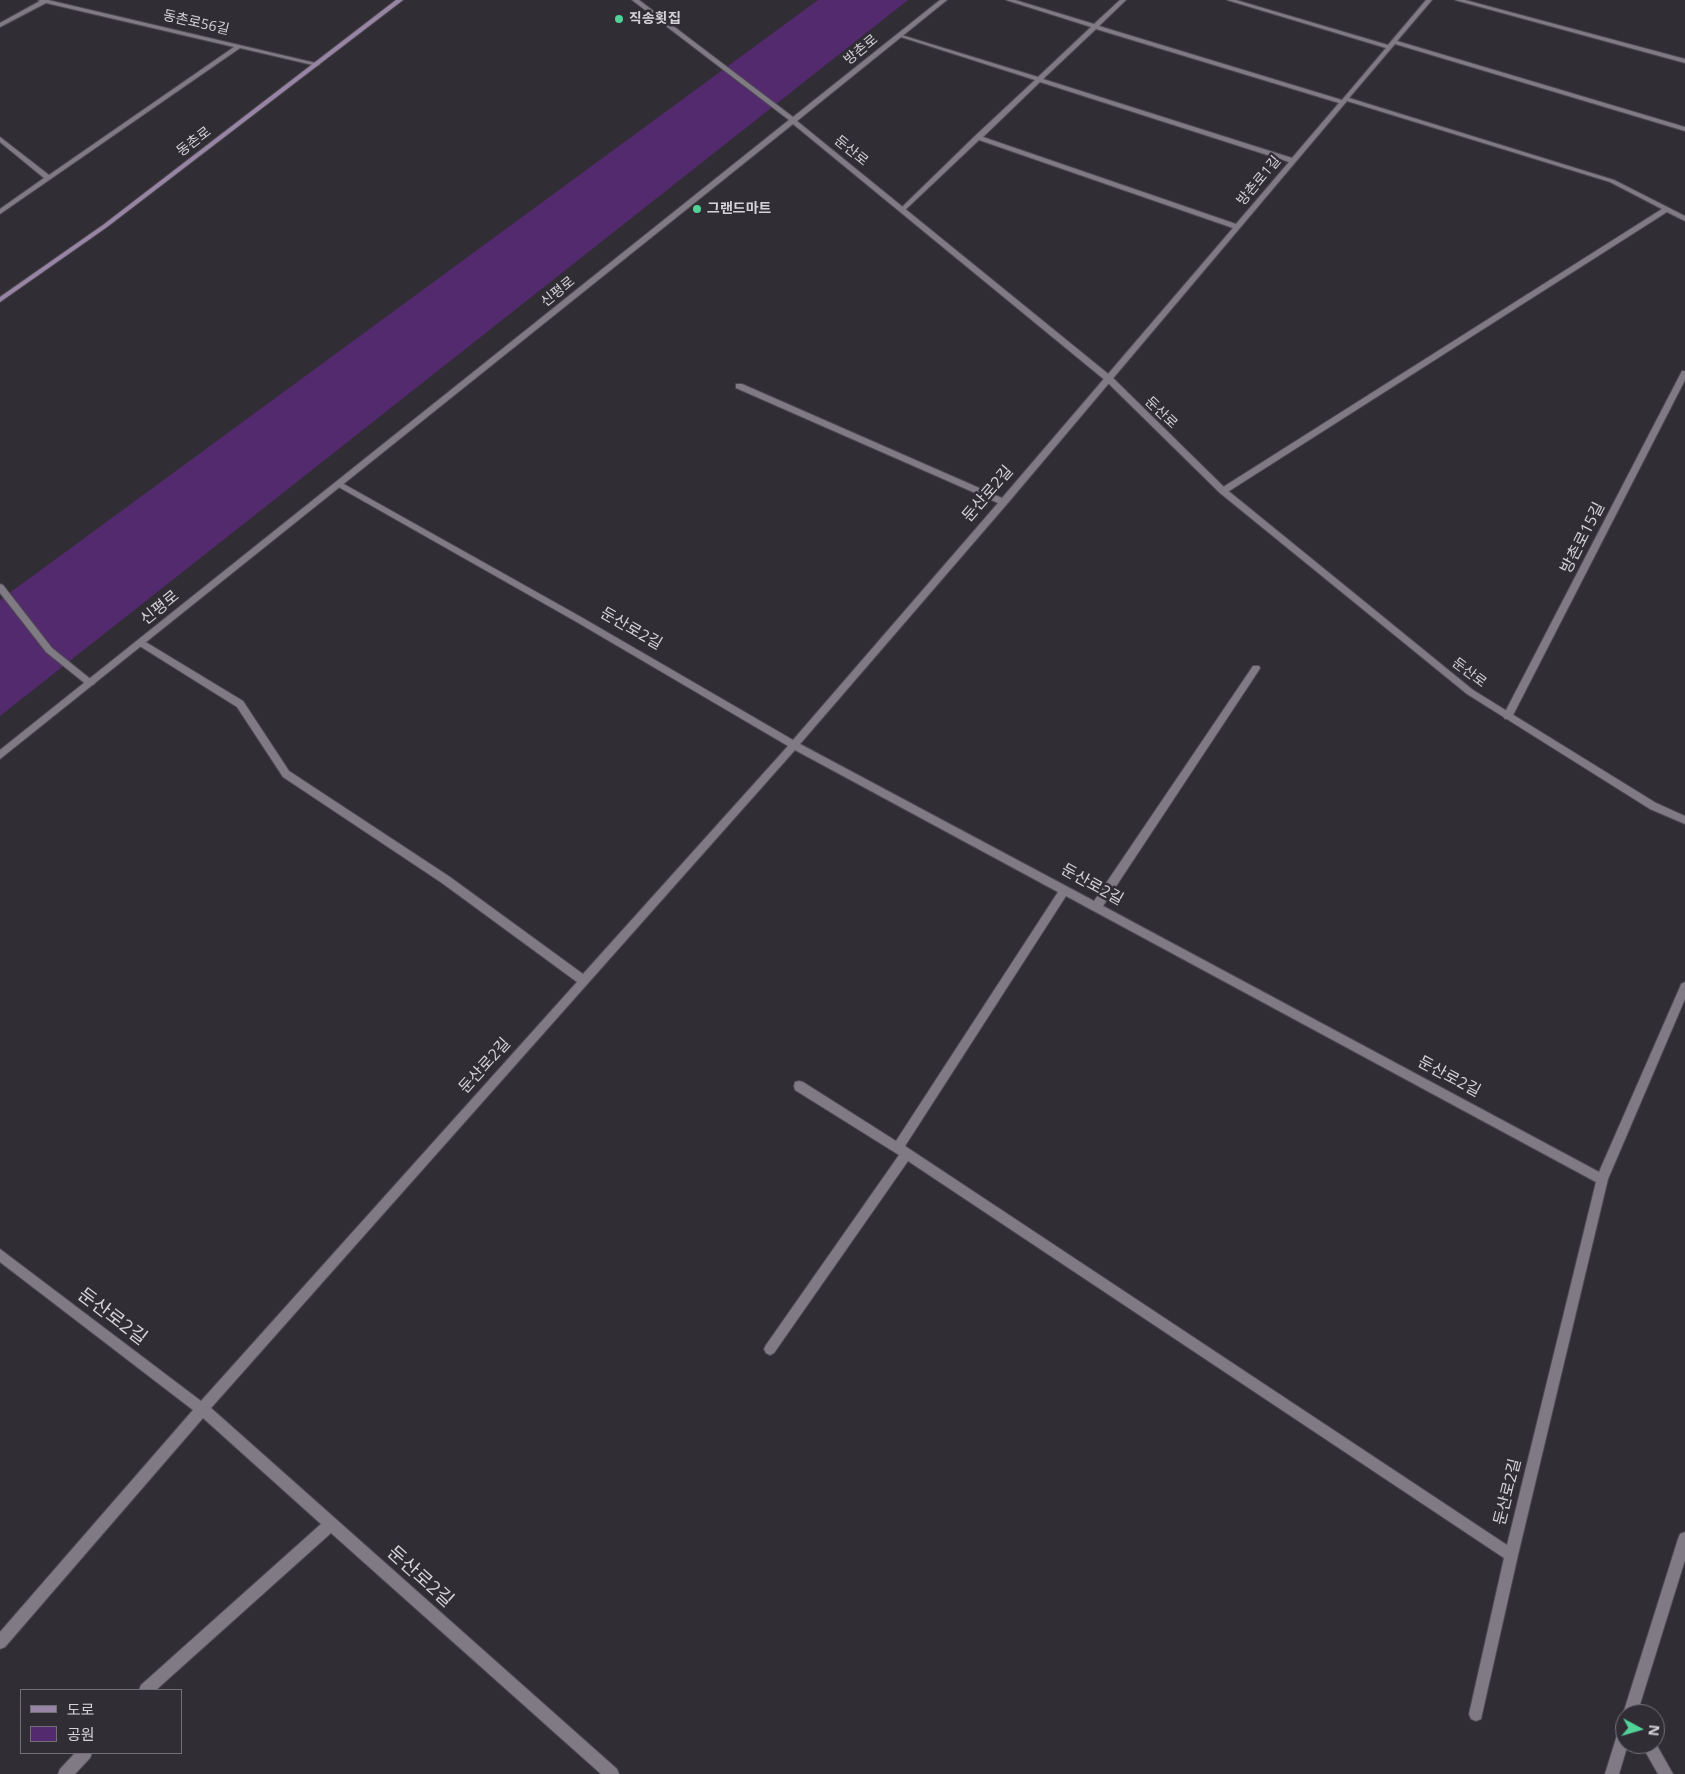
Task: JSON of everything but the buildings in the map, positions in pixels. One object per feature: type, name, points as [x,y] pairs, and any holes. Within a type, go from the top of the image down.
[{"type":"main road","name":"동촌로","points":[[0,300],[105,226],[400,0]]},
{"type":"street","name":"동촌로56길","points":[[43,0],[317,64]]},
{"type":"street","points":[[0,26],[43,0]]},
{"type":"street","name":"둔산로","points":[[635,0],[794,120],[1109,379],[1223,491],[1470,692],[1653,806],[1685,820]]},
{"type":"street","name":"방촌로","points":[[794,120],[944,0]]},
{"type":"street","points":[[1009,0],[1612,181],[1685,218]]},
{"type":"street","points":[[902,210],[1122,0]]},
{"type":"street","points":[[1230,0],[1391,44],[1685,129]]},
{"type":"street","name":"방촌로1길","points":[[1109,379],[1429,0]]},
{"type":"street","points":[[1458,0],[1685,61]]},
{"type":"street","points":[[900,35],[1293,161]]},
{"type":"street","points":[[0,212],[114,135],[239,46]]},
{"type":"street","name":"신평로","points":[[0,755],[794,120]]},
{"type":"street","points":[[977,138],[1238,227]]},
{"type":"street","points":[[0,139],[48,178]]},
{"type":"street","points":[[1223,491],[1667,209]]},
{"type":"street","name":"방촌로15길","points":[[1508,716],[1685,373]]},
{"type":"street","name":"둔산로2길","points":[[0,1642],[202,1409],[794,745],[1109,379]]},
{"type":"street","points":[[739,386],[1004,502]]},
{"type":"street","name":"둔산로2길","points":[[339,485],[578,619],[794,745],[1602,1179],[1511,1555],[1476,1714]]},
{"type":"street","points":[[0,587],[49,650],[90,683]]},
{"type":"street","points":[[141,643],[240,704],[286,774],[446,880],[584,982]]},
{"type":"street","points":[[1096,907],[1256,668]]},
{"type":"street","points":[[770,1349],[903,1151],[1065,890]]},
{"type":"street","points":[[1602,1179],[1685,987]]},
{"type":"street","points":[[799,1086],[903,1151],[1511,1555]]},
{"type":"street","name":"둔산로2길","points":[[0,1254],[202,1409],[612,1774]]},
{"type":"street","points":[[147,1689],[331,1524]]},
{"type":"street","points":[[1634,1704],[1685,1539]]},
{"type":"street","points":[[65,1774],[84,1754]]},
{"type":"street","points":[[1612,1774],[1618,1754]]},
{"type":"street","points":[[1654,1754],[1666,1774]]},
{"type":"green space","points":[[818,0],[908,0],[0,716],[0,600]]},
{"type":"place","name":"직송횟집","points":[[619,19]]},
{"type":"place","name":"그랜드마트","points":[[697,209]]}]
